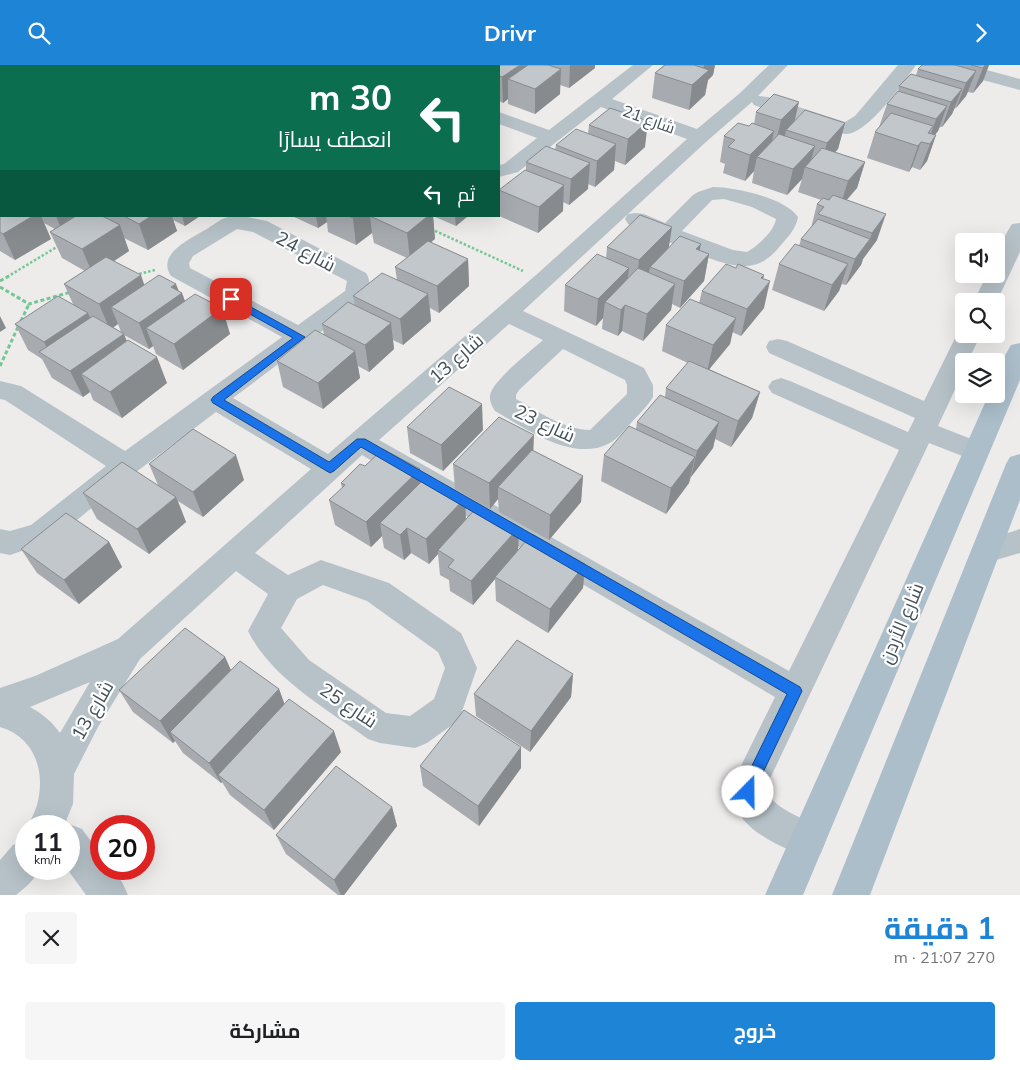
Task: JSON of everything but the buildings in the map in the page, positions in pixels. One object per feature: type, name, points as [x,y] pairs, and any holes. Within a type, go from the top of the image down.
[{"type":"main road","name":"شارع الأردن","points":[[784,895],[1020,351]]},
{"type":"main road","points":[[851,895],[1020,465]]},
{"type":"street","name":"شارع 13","points":[[55,807],[86,716],[129,649],[330,468],[544,280],[700,137],[747,97],[779,65]]},
{"type":"street","points":[[747,97],[822,122],[847,128],[862,120],[907,65]]},
{"type":"street","points":[[948,65],[1020,85]]},
{"type":"street","name":"شارع 21","points":[[500,171],[511,168],[640,66]]},
{"type":"street","name":"شارع 21","points":[[598,100],[700,137]]},
{"type":"street","points":[[500,118],[551,137]]},
{"type":"street","points":[[618,212],[668,232],[734,258],[748,260],[758,256],[786,225],[787,217],[778,211],[730,193],[716,193],[706,196],[668,232]]},
{"type":"street","name":"شارع 24","points":[[0,541],[10,543],[41,533],[126,465],[355,295],[358,287],[358,278],[258,226],[244,223],[233,222],[184,251],[178,263]]},
{"type":"street","points":[[989,293],[1020,229]]},
{"type":"street","points":[[178,263],[179,271],[300,337]]},
{"type":"street","name":"23 شارع","points":[[507,313],[635,374],[640,385],[640,397],[598,438],[586,441],[572,439],[504,404],[504,395],[510,384],[559,339]]},
{"type":"street","points":[[808,840],[755,810],[748,792],[750,784],[965,343]]},
{"type":"street","points":[[778,347],[922,430]]},
{"type":"street","points":[[781,387],[922,430],[975,451]]},
{"type":"street","points":[[0,390],[12,392],[126,465]]},
{"type":"street","points":[[216,400],[330,468]]},
{"type":"street","points":[[361,442],[795,691]]},
{"type":"street","points":[[986,551],[1020,541]]},
{"type":"street","points":[[235,555],[286,590]]},
{"type":"street","name":"شارع 25","points":[[321,572],[378,592],[450,643],[461,668],[447,709],[415,732],[380,727],[298,670],[264,631],[286,590],[321,572]]},
{"type":"street","name":"شارع 13","points":[[0,703],[44,687],[129,649]]},
{"type":"street","points":[[0,712],[12,714],[35,727],[51,747],[55,807]]},
{"type":"street","points":[[80,857],[109,895]]},
{"type":"street","points":[[0,885],[15,872]]},
{"type":"path","points":[[430,228],[544,280]]},
{"type":"path","points":[[0,281],[66,241]]},
{"type":"path","points":[[131,276],[178,263]]},
{"type":"path","points":[[0,287],[29,304],[76,291]]},
{"type":"path","points":[[0,366],[29,304]]},
{"type":"route","points":[[231,299],[300,337],[216,400],[330,468],[361,442],[795,691],[750,784],[748,792]]}]
